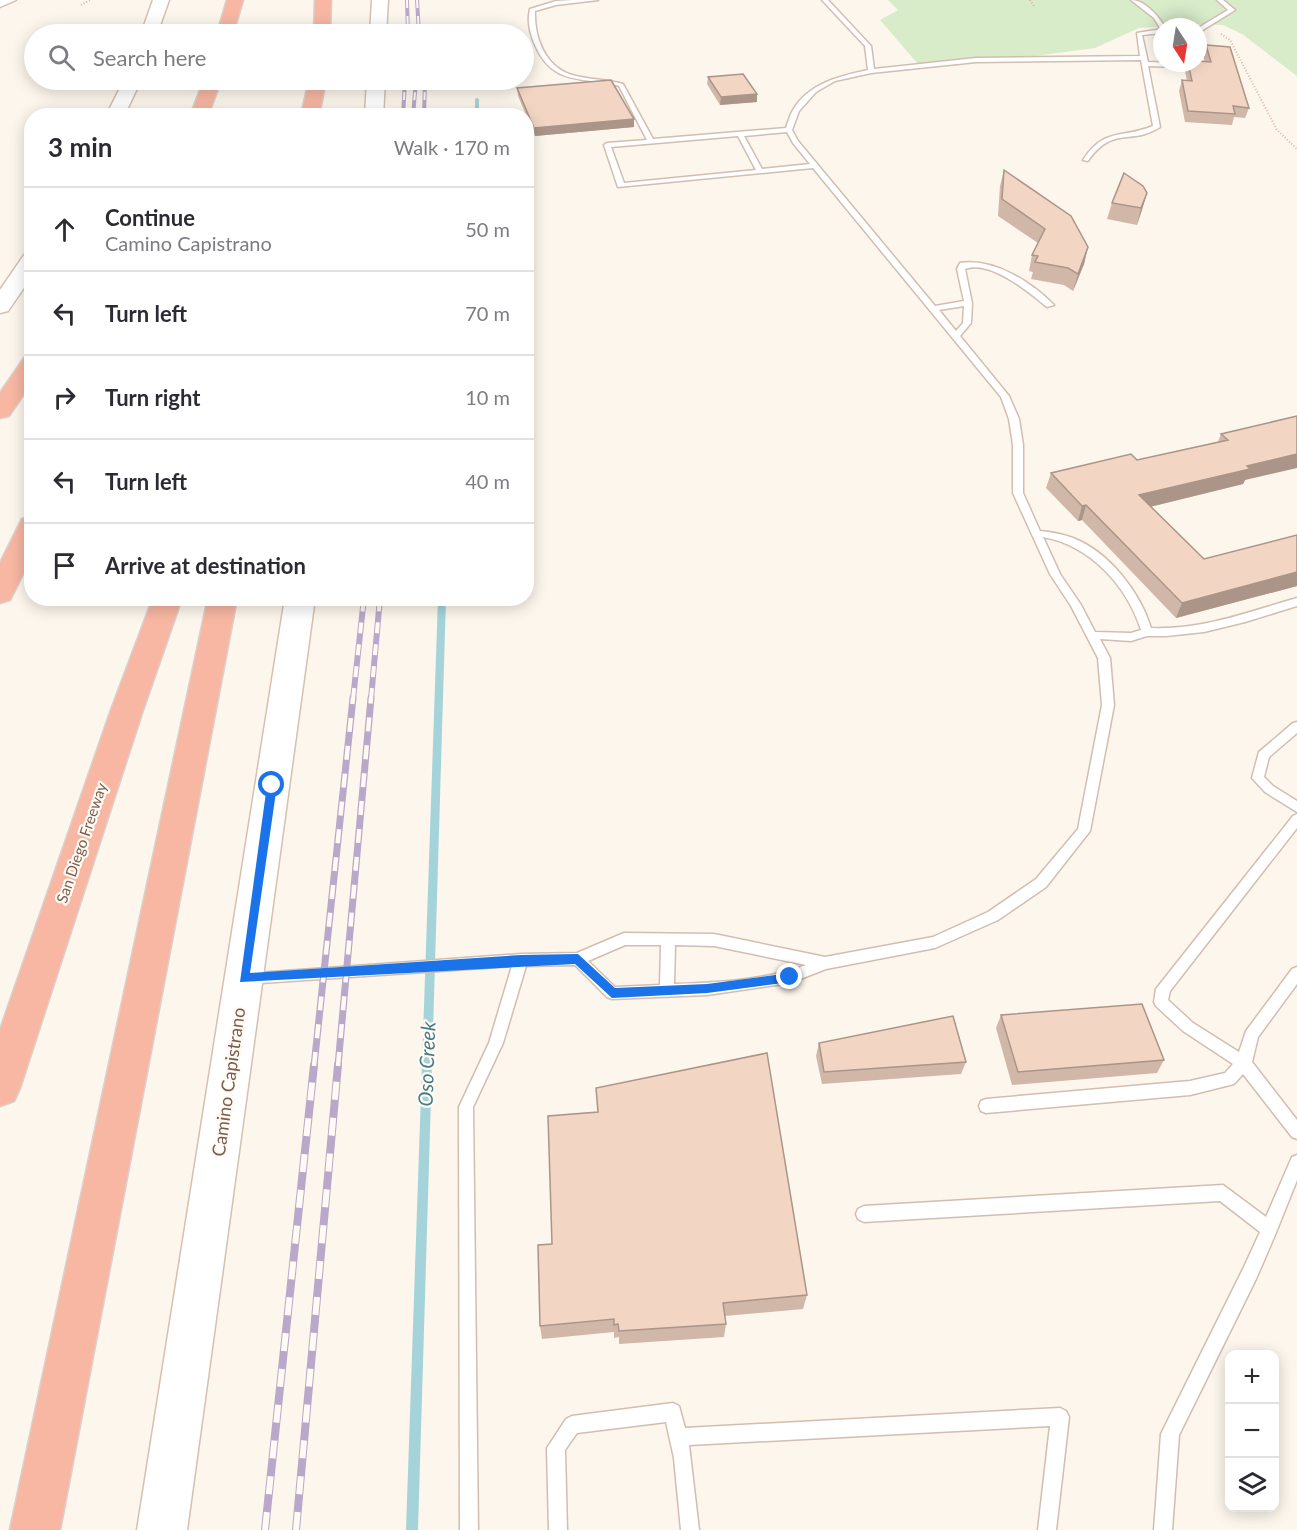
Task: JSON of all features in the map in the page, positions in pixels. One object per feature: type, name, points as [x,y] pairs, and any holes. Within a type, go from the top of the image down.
[{"type":"highway","points":[[228,24],[235,0]]},
{"type":"highway","points":[[322,0],[322,24]]},
{"type":"highway","points":[[200,108],[208,90]]},
{"type":"highway","points":[[312,108],[315,90]]},
{"type":"highway","points":[[0,411],[24,375]]},
{"type":"highway","points":[[0,593],[24,542]]},
{"type":"highway","name":"San Diego Freeway","points":[[0,1088],[127,710],[165,606]]},
{"type":"highway","points":[[35,1530],[221,606]]},
{"type":"street","points":[[0,4],[10,0]]},
{"type":"street","points":[[153,24],[161,0]]},
{"type":"street","points":[[379,24],[380,0]]},
{"type":"street","points":[[119,108],[127,90]]},
{"type":"street","points":[[374,108],[375,90]]},
{"type":"street","points":[[0,306],[24,272]]},
{"type":"street","name":"Camino Capistrano","points":[[162,1530],[299,606]]},
{"type":"lane","points":[[530,24],[532,10],[541,6],[595,0]]},
{"type":"lane","points":[[825,0],[868,46],[871,71]]},
{"type":"lane","points":[[1134,0],[1157,18]]},
{"type":"lane","points":[[1207,26],[1232,10],[1220,0]]},
{"type":"lane","points":[[1086,160],[1095,144],[1113,136],[1144,133],[1156,127],[1139,34],[1153,33]]},
{"type":"lane","points":[[534,34],[546,60],[565,76],[621,85],[651,141]]},
{"type":"lane","points":[[578,959],[612,993],[707,988],[790,977],[825,963],[935,942],[993,916],[1041,883],[1084,831],[1108,705],[1104,658],[1076,605],[1054,574],[1018,494],[1018,445],[1014,419],[1005,396],[851,213],[795,142],[789,130],[796,110],[814,91],[833,80],[871,71],[976,60],[1153,62]]},
{"type":"lane","points":[[789,130],[607,144],[621,185],[815,166]]},
{"type":"lane","points":[[740,134],[760,171]]},
{"type":"lane","points":[[956,336],[967,323],[968,303],[961,269],[963,266],[974,264],[1017,279],[1050,305]]},
{"type":"lane","points":[[932,309],[968,303]]},
{"type":"lane","points":[[1036,533],[1071,540],[1091,552],[1127,590],[1143,614],[1147,632]]},
{"type":"lane","points":[[1091,635],[1131,637],[1147,632],[1173,634],[1241,621],[1297,602]]},
{"type":"lane","points":[[1297,726],[1263,755],[1258,778],[1269,789],[1297,807]]},
{"type":"lane","points":[[1297,819],[1163,989],[1161,1002],[1188,1027],[1244,1063],[1297,1132]]},
{"type":"lane","points":[[244,979],[521,960],[578,959],[624,939],[714,940],[825,963]]},
{"type":"lane","points":[[667,990],[668,939]]},
{"type":"lane","points":[[469,1530],[466,1107],[496,1043],[521,960]]},
{"type":"lane","points":[[986,1106],[1190,1088],[1229,1079],[1244,1063],[1251,1035],[1297,973]]},
{"type":"lane","points":[[1163,1530],[1170,1434],[1269,1229],[1297,1162]]},
{"type":"lane","points":[[864,1214],[1223,1193],[1269,1229]]},
{"type":"lane","points":[[558,1530],[556,1448],[572,1425],[673,1412],[683,1458],[690,1530]]},
{"type":"lane","points":[[678,1437],[1060,1416],[1047,1530]]},
{"type":"path","points":[[81,5],[90,0]]},
{"type":"path","points":[[1030,0],[1034,6]]},
{"type":"path","points":[[1218,33],[1230,40],[1277,130],[1289,144],[1297,149]]},
{"type":"green space","points":[[888,0],[1297,0],[1297,76],[1242,34],[1223,25],[1207,24],[1207,18],[1153,18],[1153,27],[1139,28],[1095,48],[1027,57],[918,64],[880,20],[898,10]]},
{"type":"building","points":[[1207,45],[1230,47],[1249,108],[1233,106],[1235,114],[1188,111],[1182,80],[1192,81],[1190,72],[1207,72],[1207,62],[1211,62]]},
{"type":"building","points":[[743,74],[757,94],[721,97],[708,77]]},
{"type":"building","points":[[611,80],[634,119],[534,128],[534,108],[526,108],[518,90],[534,90],[534,87]]},
{"type":"building","points":[[1004,170],[1071,216],[1088,247],[1078,274],[1068,268],[1035,262],[1038,256],[1032,255],[1045,229],[1002,199]]},
{"type":"building","points":[[1124,173],[1143,186],[1147,193],[1141,208],[1112,203]]},
{"type":"building","points":[[1297,416],[1297,454],[1247,466],[1250,469],[1139,495],[1204,559],[1297,535],[1297,572],[1182,603],[1086,505],[1082,506],[1051,473],[1131,454],[1137,460],[1228,440],[1221,434]]},
{"type":"building","points":[[1142,1004],[1164,1060],[1018,1072],[1001,1015]]},
{"type":"building","points":[[953,1016],[966,1062],[824,1072],[819,1043]]},
{"type":"building","points":[[767,1053],[807,1295],[723,1303],[726,1324],[619,1331],[618,1324],[614,1325],[614,1319],[540,1326],[538,1245],[552,1244],[548,1116],[598,1112],[596,1088]]},
{"type":"waterway","name":"Oso Creek","points":[[477,99],[477,108]]},
{"type":"waterway","name":"Oso Creek","points":[[412,1530],[442,606]]},
{"type":"railway","points":[[407,0],[408,24]]},
{"type":"railway","points":[[417,0],[418,24]]},
{"type":"railway","points":[[403,108],[404,90]]},
{"type":"railway","points":[[414,108],[415,90]]},
{"type":"railway","points":[[424,108],[425,90]]},
{"type":"railway","points":[[353,699],[363,606]]},
{"type":"railway","points":[[371,699],[379,606]]},
{"type":"railway","points":[[314,1066],[353,698]]},
{"type":"railway","points":[[338,1066],[371,698]]},
{"type":"railway","points":[[265,1530],[314,1065]]},
{"type":"railway","points":[[296,1530],[338,1065]]},
{"type":"route","points":[[272,785],[244,979],[521,960],[578,959],[612,993],[707,988],[790,977]]}]
